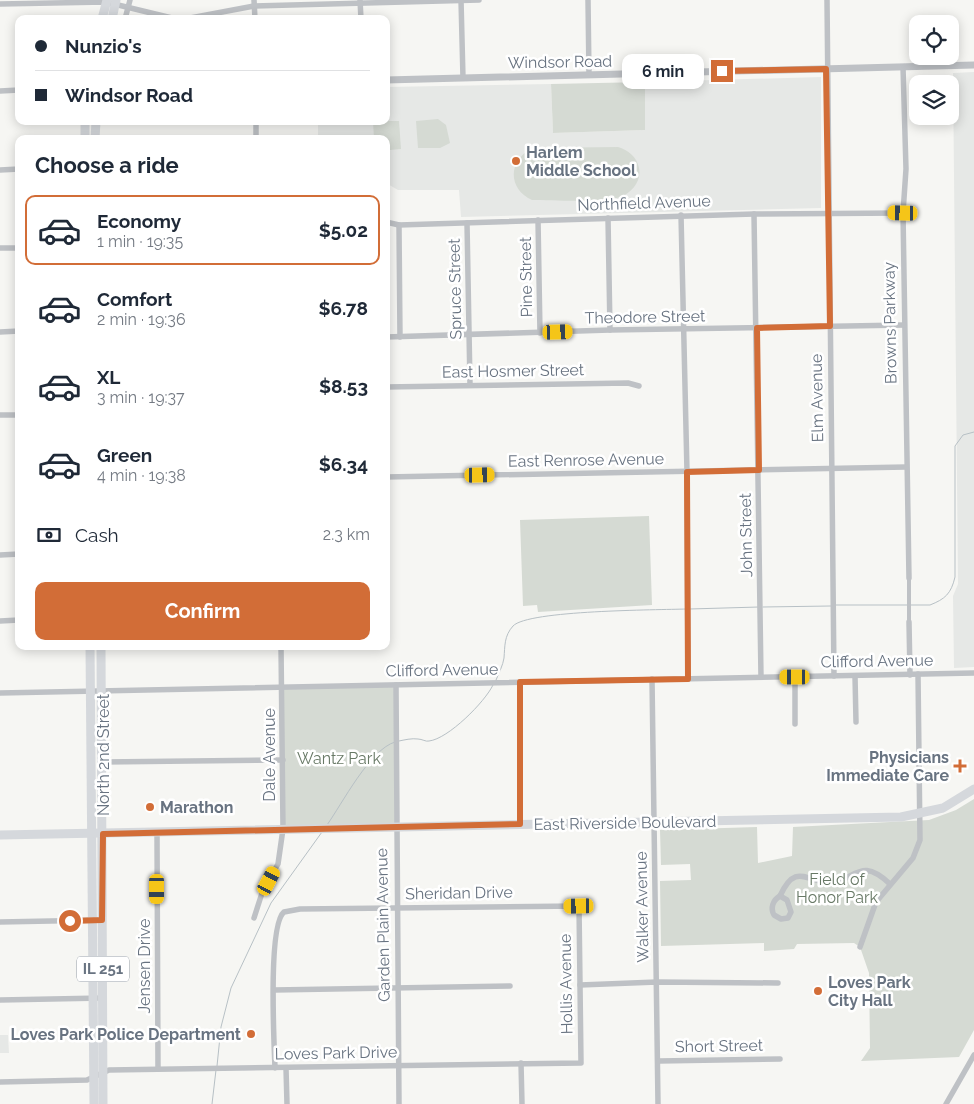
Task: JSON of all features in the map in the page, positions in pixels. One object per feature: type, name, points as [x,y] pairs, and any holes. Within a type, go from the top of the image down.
[{"type":"main road","points":[[104,15],[111,1]]},
{"type":"main road","points":[[111,1],[112,15]]},
{"type":"main road","name":"North 2nd Street","points":[[90,650],[90,834],[94,1104]]},
{"type":"main road","name":"North 2nd Street","points":[[101,650],[103,1104]]},
{"type":"main road","points":[[91,740],[102,740]]},
{"type":"main road","name":"East Riverside Boulevard","points":[[0,835],[655,823],[921,814],[943,808],[974,789]]},
{"type":"street","points":[[462,0],[463,78]]},
{"type":"street","points":[[202,15],[254,3],[479,0]]},
{"type":"street","points":[[588,0],[588,75]]},
{"type":"street","name":"Elm Avenue","points":[[827,0],[826,69],[834,676]]},
{"type":"street","points":[[0,4],[111,1],[129,3],[164,15]]},
{"type":"street","points":[[360,2],[360,15]]},
{"type":"street","name":"Windsor Road","points":[[390,80],[974,65]]},
{"type":"street","name":"Browns Parkway","points":[[903,67],[906,169],[903,213],[904,325],[909,578]]},
{"type":"street","points":[[0,91],[15,90]]},
{"type":"street","points":[[0,170],[15,169]]},
{"type":"street","name":"Northfield Avenue","points":[[390,223],[398,225],[828,212],[903,213]]},
{"type":"street","name":"John Street","points":[[754,214],[761,677]]},
{"type":"street","points":[[682,216],[687,472],[688,679]]},
{"type":"street","points":[[608,218],[610,330]]},
{"type":"street","name":"Pine Street","points":[[538,220],[540,333]]},
{"type":"street","name":"Spruce Street","points":[[467,223],[470,385]]},
{"type":"street","points":[[398,225],[400,337]]},
{"type":"street","points":[[0,248],[15,248]]},
{"type":"street","name":"Theodore Street","points":[[390,337],[610,330],[904,325]]},
{"type":"street","points":[[0,332],[15,331]]},
{"type":"street","name":"East Hosmer Street","points":[[390,387],[628,382],[639,386]]},
{"type":"street","points":[[0,415],[15,415]]},
{"type":"street","name":"East Renrose Avenue","points":[[390,477],[906,467]]},
{"type":"street","points":[[0,555],[15,554]]},
{"type":"street","points":[[909,578],[910,675]]},
{"type":"street","points":[[0,621],[15,620]]},
{"type":"street","name":"Dale Avenue","points":[[254,918],[261,894],[278,864],[283,829],[281,650]]},
{"type":"street","name":"Clifford Avenue","points":[[0,693],[974,673]]},
{"type":"street","points":[[860,947],[871,910],[890,884],[913,858],[920,840],[918,674]]},
{"type":"street","points":[[855,676],[856,722]]},
{"type":"street","points":[[795,677],[795,724]]},
{"type":"street","name":"Walker Avenue","points":[[652,680],[659,1061],[658,1104]]},
{"type":"street","points":[[520,682],[520,824]]},
{"type":"street","name":"Garden Plain Avenue","points":[[396,685],[399,1104]]},
{"type":"street","points":[[103,762],[283,760]]},
{"type":"street","name":"Jensen Drive","points":[[157,833],[158,1069]]},
{"type":"street","points":[[780,896],[792,879],[803,876],[832,883],[854,872],[864,871],[878,875],[890,884]]},
{"type":"street","name":"Sheridan Drive","points":[[274,990],[276,929],[282,914],[300,909],[579,906]]},
{"type":"street","name":"Hollis Avenue","points":[[579,906],[581,1063]]},
{"type":"street","points":[[0,922],[102,920]]},
{"type":"street","points":[[580,986],[657,982],[778,982]]},
{"type":"street","points":[[275,1068],[274,990],[510,986]]},
{"type":"street","points":[[0,1000],[103,998]]},
{"type":"street","points":[[946,1104],[974,1055]]},
{"type":"street","name":"Short Street","points":[[659,1061],[780,1059]]},
{"type":"street","points":[[521,1063],[522,1104]]},
{"type":"street","name":"Loves Park Drive","points":[[0,1082],[87,1080],[109,1070],[581,1063]]},
{"type":"street","points":[[286,1068],[287,1104]]},
{"type":"shaded area","points":[[974,72],[974,667],[954,668],[953,596],[958,584],[954,125],[959,125],[959,75],[953,75],[953,73]]},
{"type":"shaded area","points":[[821,77],[821,208],[461,217],[459,190],[398,190],[390,185],[390,135],[318,135],[318,125],[390,125],[390,87],[551,84],[553,133],[645,130],[645,82]]},
{"type":"shaded area","points":[[0,1035],[8,1035],[9,1053],[0,1053]]},
{"type":"green space","points":[[645,82],[645,130],[553,133],[551,84]]},
{"type":"green space","points":[[438,119],[446,125],[450,143],[440,148],[418,148],[416,121]]},
{"type":"green space","points":[[390,121],[399,121],[401,149],[390,150],[390,135],[374,135],[373,125],[390,125]]},
{"type":"green space","points":[[618,147],[629,152],[634,157],[640,173],[632,189],[620,197],[590,201],[532,200],[518,189],[515,182],[515,166],[525,153],[533,148]]},
{"type":"green space","points":[[649,516],[652,605],[538,612],[537,605],[523,606],[520,520]]},
{"type":"green space","name":"Wantz Park","points":[[396,685],[396,828],[283,829],[283,688]]},
{"type":"green space","name":"Field of Honor Park","points":[[974,799],[974,1030],[959,1057],[861,1061],[870,1048],[869,973],[860,947],[854,943],[797,944],[794,949],[764,951],[764,943],[661,946],[660,881],[691,880],[690,864],[661,865],[660,830],[757,827],[758,863],[792,856],[793,827],[929,820],[956,810]]},
{"type":"waterway","points":[[835,605],[930,605],[947,595],[952,588],[955,577],[955,446],[963,435],[974,432]]},
{"type":"waterway","points":[[763,607],[831,606]]},
{"type":"waterway","points":[[690,609],[759,607]]},
{"type":"waterway","points":[[496,680],[501,669],[508,634],[513,626],[524,621],[567,614],[686,609]]},
{"type":"waterway","points":[[399,741],[408,739],[428,741],[446,734],[474,710],[493,685]]},
{"type":"waterway","points":[[327,825],[366,766],[376,755],[395,742]]},
{"type":"waterway","points":[[217,1066],[221,1027],[231,988],[271,903],[322,832]]},
{"type":"waterway","points":[[212,1104],[216,1070]]},
{"type":"place","name":"Harlem Middle School","points":[[516,161]]},
{"type":"place","name":"Physicians Immediate Care","points":[[960,766]]},
{"type":"place","name":"Marathon","points":[[150,807]]},
{"type":"place","name":"Loves Park City Hall","points":[[818,991]]},
{"type":"place","name":"Loves Park Police Department","points":[[251,1034]]},
{"type":"route","points":[[70,921],[102,920],[103,834],[520,824],[520,682],[688,679],[687,472],[759,470],[757,328],[830,326],[826,69],[722,71]]}]
